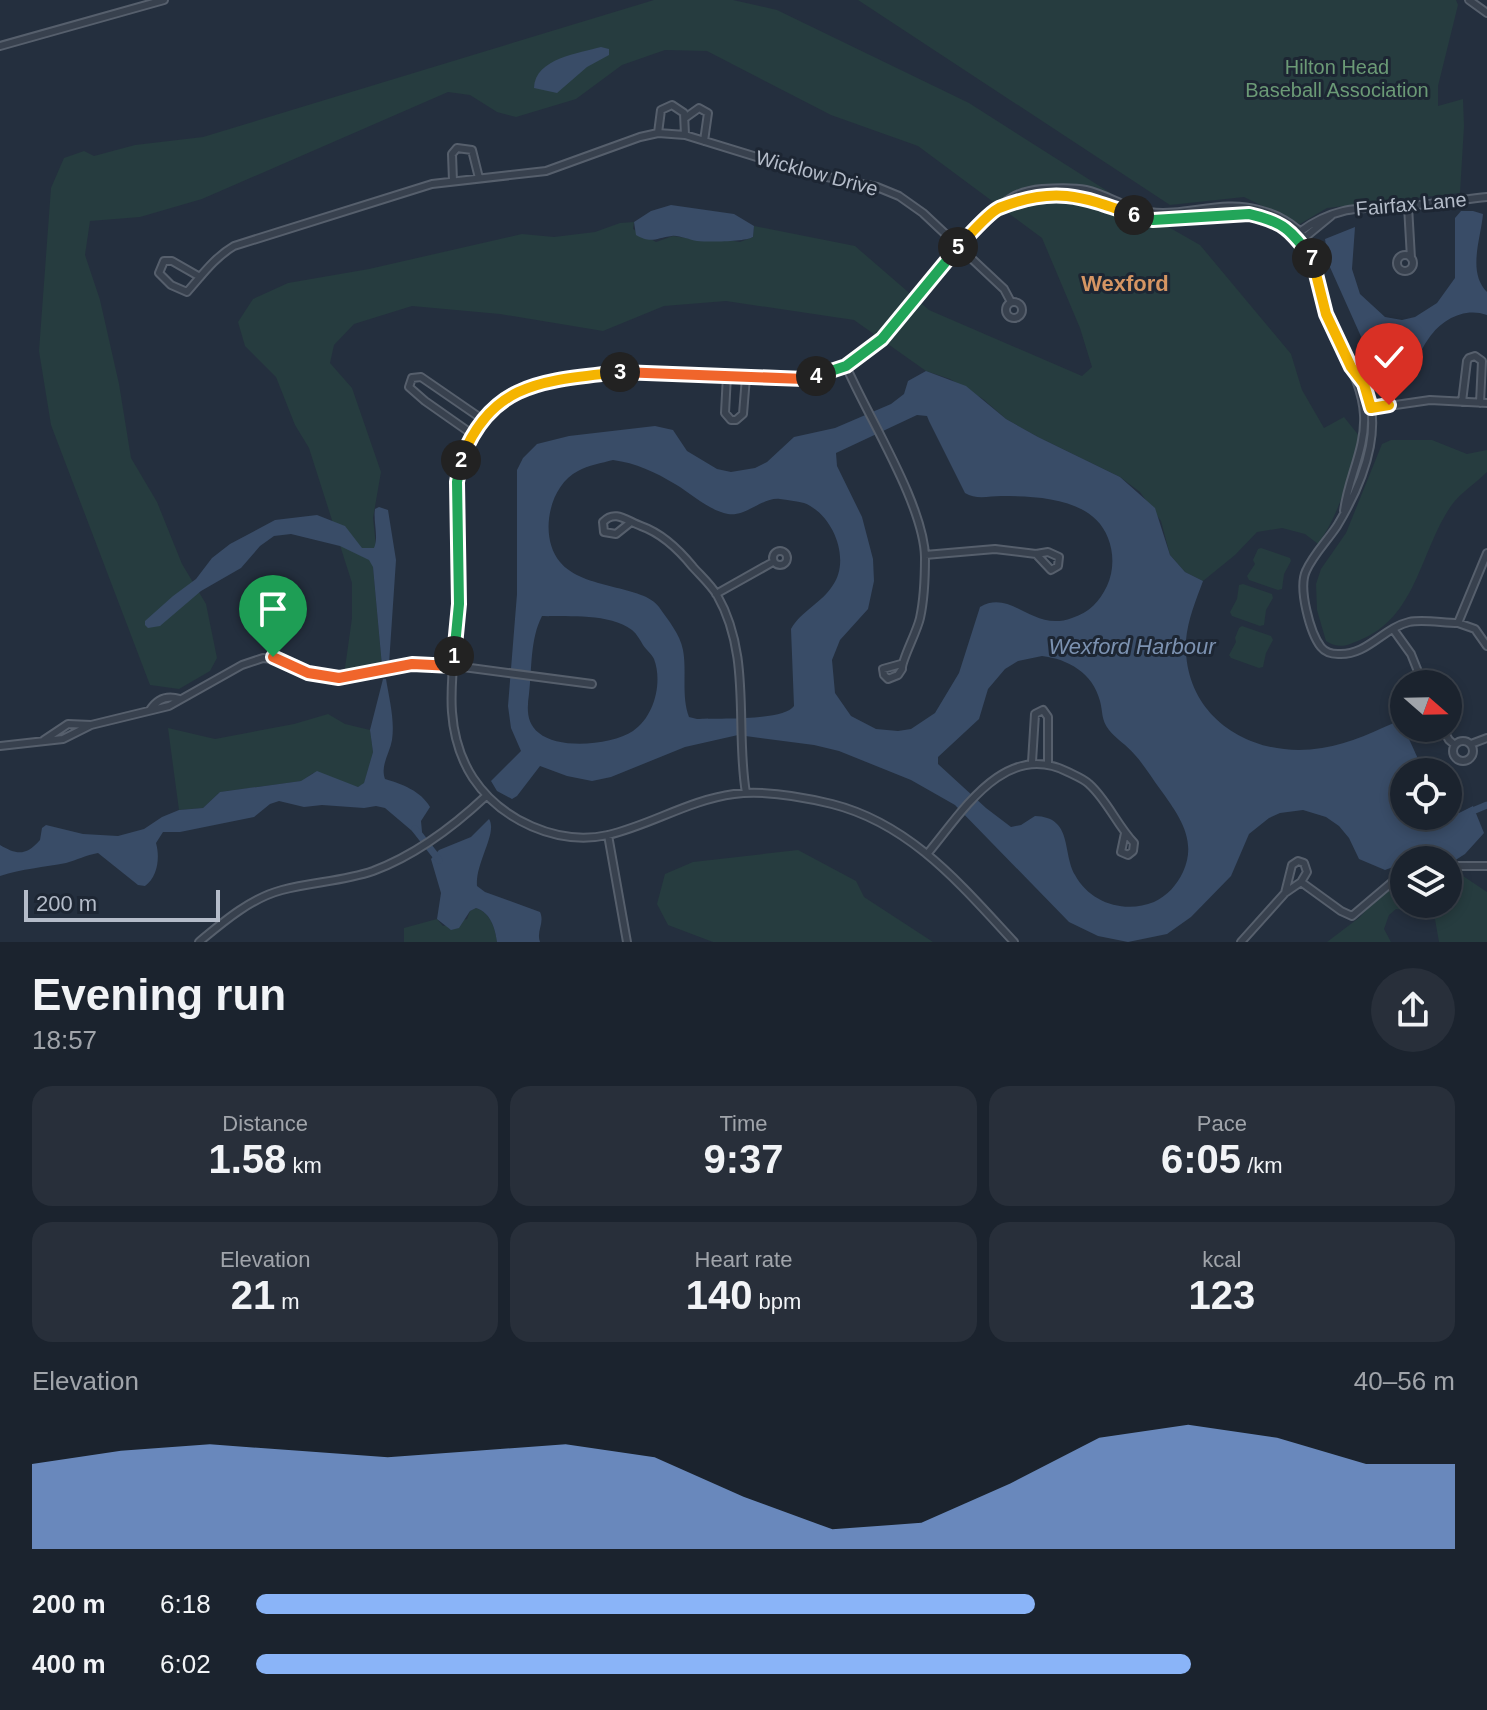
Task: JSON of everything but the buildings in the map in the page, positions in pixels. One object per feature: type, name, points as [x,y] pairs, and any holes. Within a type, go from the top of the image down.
[{"type":"street","points":[[0,46],[164,0]]},
{"type":"street","points":[[1469,0],[1487,13]]},
{"type":"street","points":[[658,133],[661,110],[667,106],[679,107],[685,118],[685,135]]},
{"type":"street","points":[[685,118],[699,108],[708,113],[704,141]]},
{"type":"street","name":"Wicklow Drive","points":[[200,277],[219,255],[234,246],[432,184],[546,171],[658,133],[685,135],[812,174],[888,191],[923,213],[1004,289],[1011,302]]},
{"type":"street","points":[[453,181],[452,154],[457,148],[472,150],[479,178]]},
{"type":"street","points":[[1014,942],[928,853],[900,832],[835,805],[746,793],[694,803],[608,835],[583,837],[545,831],[509,814],[486,796],[464,763],[456,743],[451,696],[459,604],[457,482],[461,459],[482,419],[511,395],[544,381],[632,371],[805,379],[846,366],[882,339],[957,247],[998,208],[1051,195],[1079,196],[1140,218],[1229,206],[1247,207],[1264,211],[1301,236],[1314,260],[1326,314],[1368,408],[1363,444],[1346,493],[1344,511],[1306,570],[1303,581],[1304,600],[1320,645],[1329,652],[1344,654],[1371,646],[1393,629],[1410,622],[1458,623],[1475,629],[1487,646]]},
{"type":"street","name":"Fairfax Lane","points":[[1301,236],[1335,213],[1353,208],[1408,206],[1487,197]]},
{"type":"street","points":[[1408,206],[1411,258]]},
{"type":"street","points":[[164,261],[172,261],[200,277],[187,292],[171,285],[159,273],[164,261]]},
{"type":"street","points":[[1368,408],[1430,400],[1462,402],[1483,403],[1482,361],[1475,356],[1467,361],[1462,402]]},
{"type":"street","points":[[846,366],[914,507],[925,555],[920,617],[912,646],[901,664]]},
{"type":"street","points":[[727,375],[725,413],[731,420],[743,414],[746,377]]},
{"type":"street","points":[[472,434],[409,387],[412,378],[421,377],[482,419]]},
{"type":"street","points":[[631,522],[648,528],[683,554],[716,594],[730,628],[738,663],[746,793]]},
{"type":"street","points":[[925,555],[995,549],[1036,554]]},
{"type":"street","points":[[1458,623],[1487,553]]},
{"type":"street","points":[[716,594],[773,562]]},
{"type":"street","points":[[1393,629],[1411,654],[1417,670]]},
{"type":"street","points":[[0,746],[63,739],[91,725],[169,706],[242,665],[263,658],[282,660],[308,673],[339,678],[412,664],[501,671],[592,684]]},
{"type":"street","points":[[1032,762],[1035,714],[1043,710],[1048,717],[1048,764]]},
{"type":"street","points":[[44,740],[68,724],[91,725]]},
{"type":"street","points":[[1471,744],[1473,754],[1466,761],[1456,758],[1453,751],[1455,745],[1463,741],[1471,744],[1487,738]]},
{"type":"street","points":[[1451,742],[1455,745]]},
{"type":"street","points":[[928,853],[991,781],[1009,769],[1032,762],[1048,764],[1089,783],[1125,833]]},
{"type":"street","points":[[199,942],[248,906],[280,890],[345,879],[375,870],[438,837],[486,796]]},
{"type":"street","points":[[608,835],[627,942]]},
{"type":"street","points":[[1241,942],[1285,893],[1301,882],[1307,869],[1304,863],[1298,861],[1292,865],[1285,893]]},
{"type":"street","points":[[1462,866],[1487,866]]},
{"type":"street","points":[[1301,882],[1352,916],[1390,884]]},
{"type":"green space","points":[[654,0],[733,0],[777,10],[969,103],[1123,201],[1200,245],[1291,354],[1302,390],[1324,428],[1344,417],[1360,437],[1338,506],[1318,544],[1305,534],[1282,528],[1257,532],[1203,581],[1185,572],[1170,555],[1161,521],[1140,492],[1120,477],[1006,419],[983,399],[950,379],[926,371],[854,320],[726,301],[664,306],[603,331],[500,314],[412,306],[354,324],[334,345],[330,363],[352,388],[381,472],[373,518],[376,546],[373,567],[382,666],[344,675],[352,618],[352,583],[309,448],[295,425],[276,377],[245,346],[238,322],[253,299],[288,283],[369,269],[522,234],[554,237],[595,232],[620,223],[634,222],[633,229],[656,242],[673,236],[740,242],[753,237],[754,226],[855,246],[929,310],[1082,376],[1092,367],[1080,328],[1042,238],[918,146],[831,115],[707,51],[665,50],[622,65],[576,99],[516,117],[497,112],[470,95],[448,92],[202,199],[140,217],[90,221],[85,255],[100,300],[119,384],[131,458],[157,502],[182,564],[206,604],[217,658],[210,671],[179,689],[150,685],[51,425],[39,351],[51,188],[64,158],[84,151],[94,156],[135,145],[203,137]]},
{"type":"green space","name":"Hilton Head Baseball Association","points":[[858,0],[1456,0],[1458,5],[1438,86],[1438,106],[1463,99],[1460,193],[1327,208],[1300,224],[1244,197],[1170,205]]},
{"type":"green space","points":[[1391,440],[1432,440],[1467,454],[1487,450],[1487,472],[1451,506],[1406,599],[1394,616],[1360,640],[1335,645],[1326,641],[1317,610],[1316,584],[1321,569],[1346,533],[1382,444]]},
{"type":"green space","points":[[1261,548],[1290,558],[1282,589],[1249,580],[1247,576],[1255,564],[1253,560]]},
{"type":"green space","points":[[1239,585],[1272,594],[1264,625],[1232,616],[1230,612],[1237,599]]},
{"type":"green space","points":[[1242,626],[1271,636],[1273,640],[1263,667],[1229,655]]},
{"type":"green space","points":[[328,714],[345,724],[370,730],[373,752],[364,784],[358,787],[313,773],[302,781],[220,792],[203,808],[179,810],[168,728],[215,739],[294,724]]},
{"type":"green space","points":[[798,850],[856,881],[864,897],[933,942],[713,942],[668,925],[657,904],[665,874],[693,862]]},
{"type":"green space","points":[[1462,875],[1487,892],[1487,942],[1439,942],[1435,918],[1462,918]]},
{"type":"green space","points":[[1390,887],[1390,914],[1384,929],[1391,942],[1327,942],[1360,917]]},
{"type":"green space","points":[[476,908],[489,917],[497,942],[404,942],[404,928],[437,919],[443,926],[467,919],[470,911]]},
{"type":"water","points":[[601,47],[609,49],[609,55],[587,67],[557,93],[534,88],[536,78],[550,63]]},
{"type":"water","points":[[671,205],[734,214],[754,226],[753,237],[709,242],[675,236],[650,240],[636,235],[634,222],[651,211]]},
{"type":"water","points":[[1461,211],[1483,214],[1476,265],[1481,284],[1487,292],[1487,315],[1462,314],[1447,320],[1434,331],[1411,365],[1398,366],[1382,359],[1363,341],[1329,265],[1325,239],[1355,227],[1352,269],[1360,294],[1385,317],[1402,320],[1415,317],[1437,303],[1455,278],[1455,218]]},
{"type":"water","name":"Wexford Harbour","points":[[926,371],[966,386],[1006,419],[1120,477],[1155,508],[1170,555],[1185,572],[1203,581],[1187,632],[1188,667],[1196,691],[1209,711],[1226,727],[1247,739],[1271,747],[1296,750],[1343,743],[1390,725],[1390,742],[1410,742],[1418,758],[1390,758],[1390,830],[1462,830],[1462,812],[1473,806],[1484,833],[1462,856],[1462,846],[1390,846],[1390,868],[1385,870],[1359,859],[1349,838],[1326,817],[1303,810],[1280,813],[1249,834],[1231,876],[1191,917],[1167,934],[1128,942],[1098,936],[1069,922],[955,805],[911,780],[839,751],[814,745],[738,735],[685,747],[611,777],[592,781],[540,766],[512,799],[497,791],[491,781],[521,751],[511,728],[508,706],[517,594],[517,470],[523,458],[537,444],[569,436],[655,426],[673,430],[687,451],[717,469],[731,472],[755,468],[767,462],[794,437],[835,428],[891,404],[904,394],[908,381]],"holes":[[[917,415],[927,416],[965,493],[978,497],[1047,499],[1077,507],[1101,525],[1110,544],[1112,568],[1107,586],[1097,602],[1072,618],[1045,620],[1002,603],[980,607],[959,673],[935,713],[911,729],[876,729],[851,716],[835,693],[832,660],[840,640],[868,609],[874,581],[873,559],[862,517],[837,466],[836,453]],[[613,460],[653,472],[721,512],[741,513],[773,499],[789,500],[814,509],[831,527],[839,551],[838,574],[823,597],[791,629],[794,706],[788,711],[749,718],[689,717],[681,644],[659,607],[640,595],[583,578],[560,562],[550,540],[549,527],[550,513],[560,488],[582,469]],[[542,616],[589,617],[612,621],[634,632],[653,657],[657,668],[657,689],[646,717],[633,731],[612,740],[572,744],[548,738],[535,729],[528,715],[528,705],[533,644]],[[1042,656],[1070,664],[1092,683],[1106,726],[1138,759],[1167,798],[1184,828],[1188,849],[1183,872],[1159,900],[1132,907],[1109,904],[1099,899],[1075,875],[1061,829],[1055,822],[1035,816],[1011,827],[938,764],[938,757],[979,719],[988,689],[1005,669],[1018,661]]]},
{"type":"water","points":[[375,509],[388,510],[396,560],[389,664],[382,666],[373,567],[369,560],[340,546],[291,534],[274,536],[260,546],[241,568],[201,591],[160,626],[148,628],[145,625],[145,621],[196,579],[212,558],[230,544],[275,520],[317,515],[345,526],[362,548],[374,548]]},
{"type":"water","points":[[383,679],[386,679],[393,725],[384,764],[385,779],[416,792],[430,807],[421,821],[422,832],[418,836],[385,808],[304,807],[279,801],[254,817],[180,832],[163,832],[156,843],[158,860],[155,872],[145,886],[138,885],[98,853],[66,863],[0,876],[0,845],[11,851],[26,851],[40,840],[42,828],[46,825],[83,834],[118,836],[144,829],[179,810],[203,808],[220,792],[301,781],[317,771],[358,787],[364,783],[373,752],[370,730]]},
{"type":"water","points":[[489,819],[491,832],[479,868],[477,886],[485,892],[540,912],[540,942],[497,942],[489,917],[476,908],[470,911],[459,928],[451,930],[437,919],[441,893],[431,859],[439,850],[471,837]]},
{"type":"waterway","points":[[1475,810],[1487,805]]},
{"type":"waterway","points":[[415,829],[439,860]]},
{"type":"district","name":"Wexford","points":[[1125,283]]},
{"type":"route","points":[[273,657],[308,673],[339,678],[412,664],[453,666],[459,604],[457,482],[461,459],[482,419],[511,395],[544,381],[632,371],[805,379],[846,366],[882,339],[957,247],[998,208],[1036,198],[1079,196],[1153,220],[1249,214],[1286,228],[1297,236],[1314,260],[1326,314],[1351,367],[1364,384],[1371,408],[1389,405]]}]
